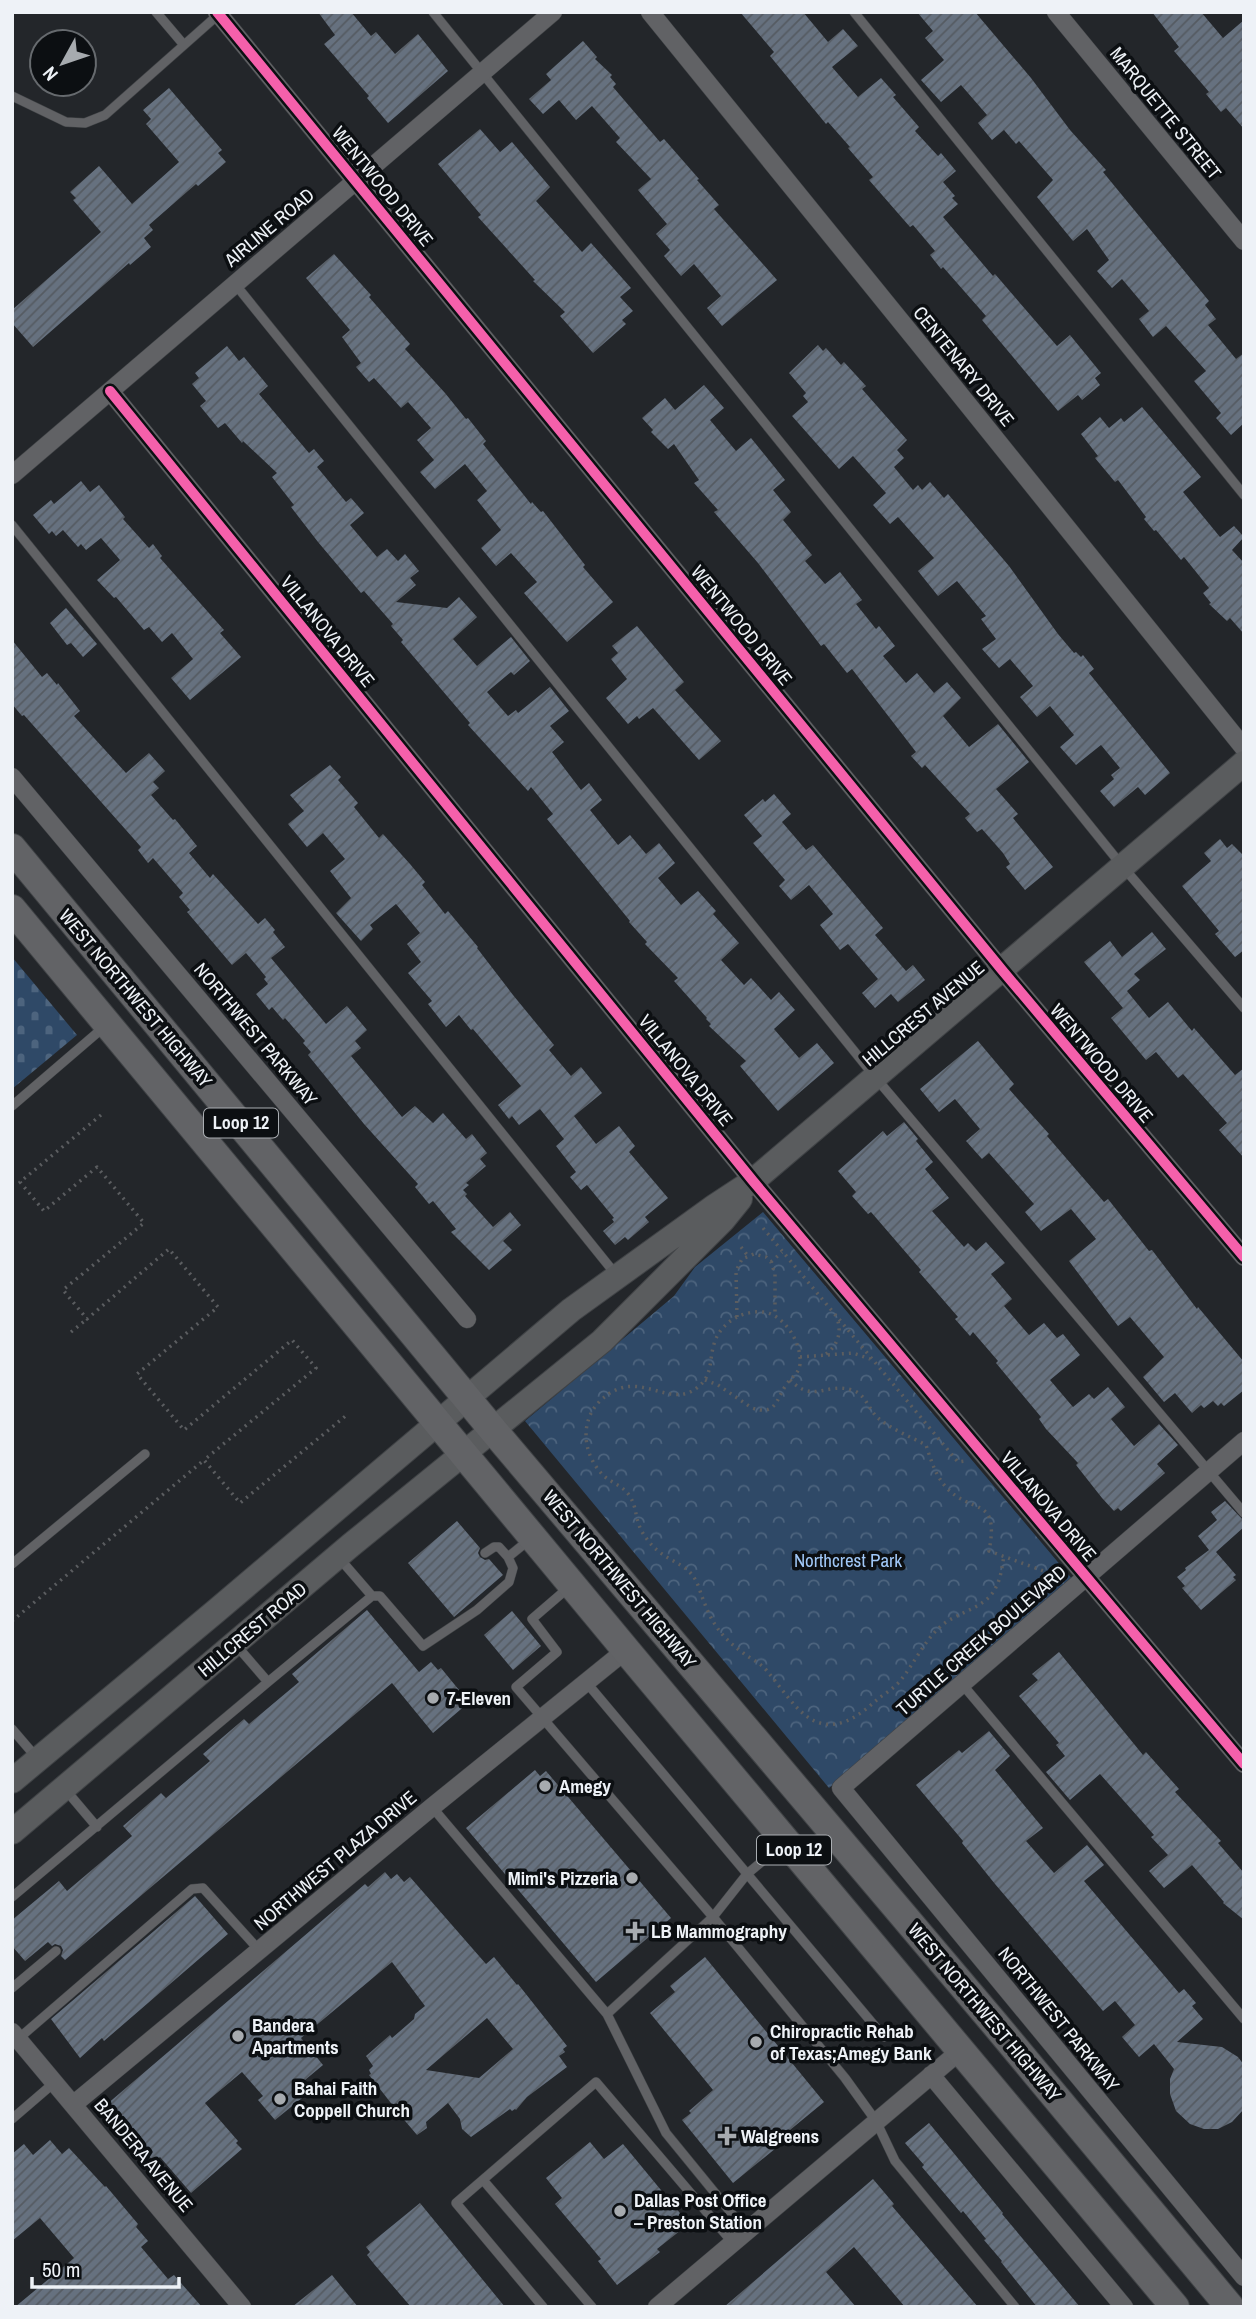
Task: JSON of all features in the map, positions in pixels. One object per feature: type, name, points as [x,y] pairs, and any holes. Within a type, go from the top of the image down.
[{"type":"main road","name":"WEST NORTHWEST HIGHWAY","points":[[12,848],[494,1430],[1230,2307]]},
{"type":"main road","name":"WEST NORTHWEST HIGHWAY","points":[[12,909],[960,2052],[1175,2307]]},
{"type":"main road","points":[[960,2052],[995,2024]]},
{"type":"street","name":"AIRLINE ROAD","points":[[12,475],[553,12]]},
{"type":"street","name":"CENTENARY DRIVE","points":[[650,12],[1244,748]]},
{"type":"street","name":"MARQUETTE STREET","points":[[1056,12],[1244,241]]},
{"type":"street","name":"WENTWOOD DRIVE","points":[[218,13],[1002,970],[1244,1257]]},
{"type":"street","name":"VILLANOVA DRIVE","points":[[110,391],[753,1181],[1244,1764]]},
{"type":"street","name":"HILLCREST AVENUE","points":[[469,1398],[571,1310],[753,1181],[1244,762]]},
{"type":"street","name":"NORTHWEST PARKWAY","points":[[12,777],[467,1319]]},
{"type":"street","name":"HILLCREST AVENUE","points":[[494,1430],[602,1341],[723,1220],[753,1181]]},
{"type":"street","name":"HILLCREST ROAD","points":[[12,1781],[469,1398]]},
{"type":"street","name":"HILLCREST ROAD","points":[[12,1832],[338,1556],[494,1430]]},
{"type":"street","name":"TURTLE CREEK BOULEVARD","points":[[841,1788],[1244,1441]]},
{"type":"street","points":[[216,1611],[237,1641]]},
{"type":"street","name":"NORTHWEST PLAZA DRIVE","points":[[74,2104],[626,1650]]},
{"type":"street","points":[[38,1759],[64,1788]]},
{"type":"street","name":"NORTHWEST PARKWAY","points":[[841,1788],[1244,2277]]},
{"type":"street","name":"BANDERA AVENUE","points":[[15,2035],[242,2307]]},
{"type":"street","points":[[657,2307],[960,2052]]},
{"type":"street","points":[[932,2076],[1124,2307]]},
{"type":"lane","points":[[156,12],[184,45]]},
{"type":"lane","points":[[433,12],[1123,867],[1244,1008]]},
{"type":"lane","points":[[854,12],[1244,495]]},
{"type":"lane","points":[[12,96],[66,122],[85,123],[105,115],[218,13]]},
{"type":"lane","points":[[235,284],[875,1077],[1244,1513]]},
{"type":"lane","points":[[12,525],[618,1277]]},
{"type":"lane","points":[[12,1106],[108,1024]]},
{"type":"lane","points":[[12,1564],[145,1454]]},
{"type":"lane","points":[[508,1557],[533,1536]]},
{"type":"lane","points":[[12,1897],[372,1596],[380,1596],[423,1646],[477,1610],[509,1582],[513,1568],[499,1547],[485,1553]]},
{"type":"lane","points":[[338,1556],[372,1596]]},
{"type":"lane","points":[[572,1584],[532,1619],[557,1652],[516,1687],[713,1917],[845,2078],[876,2122],[895,2161],[1015,2307]]},
{"type":"lane","points":[[237,1641],[268,1682]]},
{"type":"lane","points":[[586,1682],[884,2037]]},
{"type":"lane","points":[[962,1684],[1244,2019]]},
{"type":"lane","points":[[12,1729],[38,1759]]},
{"type":"lane","points":[[64,1788],[97,1827]]},
{"type":"lane","points":[[432,1807],[607,2014],[666,2133],[739,2237]]},
{"type":"lane","points":[[607,2014],[713,1917],[747,1874],[786,1840]]},
{"type":"lane","points":[[15,2035],[192,1889],[203,1888],[259,1950]]},
{"type":"lane","points":[[12,1988],[56,1951]]},
{"type":"lane","points":[[12,2119],[55,2082]]},
{"type":"lane","points":[[543,2307],[456,2203],[596,2082],[739,2237]]},
{"type":"lane","points":[[483,2180],[592,2307]]},
{"type":"path","points":[[87,1319],[63,1290],[144,1223],[97,1167],[44,1211],[20,1182],[101,1115]]},
{"type":"path","points":[[763,1228],[958,1462],[987,1459]]},
{"type":"path","points":[[741,1247],[748,1256]]},
{"type":"path","points":[[12,1621],[316,1368],[292,1340],[184,1430],[137,1374],[218,1307],[169,1249],[71,1332]]},
{"type":"path","points":[[771,1262],[782,1252]]},
{"type":"path","points":[[737,1317],[737,1271],[742,1259],[760,1255],[771,1262],[775,1274],[775,1316]]},
{"type":"path","points":[[705,1380],[718,1385],[752,1408],[772,1408],[799,1370],[797,1343],[775,1316],[766,1312],[737,1317],[726,1323],[718,1333],[713,1345],[710,1369],[697,1388],[686,1394],[675,1395],[647,1387],[629,1386],[613,1391],[599,1402],[589,1417],[585,1434],[587,1451],[595,1467],[624,1488],[631,1497],[639,1525],[657,1550],[689,1570],[696,1580],[706,1610],[724,1638],[762,1665],[810,1718],[835,1724],[860,1715],[899,1682],[940,1626],[986,1599],[996,1588],[1004,1556]]},
{"type":"path","points":[[825,1356],[832,1350],[840,1334],[836,1316]]},
{"type":"path","points":[[800,1357],[853,1353],[874,1360]]},
{"type":"path","points":[[790,1380],[802,1391],[811,1393],[852,1390],[863,1396],[877,1417],[926,1445],[933,1467],[946,1486],[964,1501],[981,1507],[987,1514],[992,1531],[989,1550],[1064,1579],[1086,1577]]},
{"type":"path","points":[[204,1460],[240,1503],[348,1414]]},
{"type":"green space","points":[[12,957],[77,1035],[12,1089]]},
{"type":"green space","name":"Northcrest Park","points":[[763,1212],[1073,1580],[829,1788],[525,1421],[674,1296],[695,1267]]},
{"type":"building","points":[[318,12],[351,12],[371,36],[376,32],[395,54],[418,34],[448,71],[388,123],[367,98],[369,96],[324,44],[335,35]]},
{"type":"building","points":[[740,12],[803,12],[828,42],[843,29],[858,46],[832,67],[858,97],[881,78],[896,95],[893,97],[919,127],[915,131],[938,156],[941,153],[956,171],[943,182],[958,204],[943,217],[1057,346],[1070,335],[1101,373],[1095,378],[1100,385],[1082,400],[1078,395],[1058,411],[982,320],[986,316],[930,255],[935,251],[869,180],[873,177],[848,148],[850,147],[828,122],[826,124],[770,56],[774,52]]},
{"type":"building","points":[[917,12],[975,12],[1031,78],[1070,130],[1106,170],[1103,172],[1209,301],[1205,305],[1216,319],[1208,325],[1236,359],[1244,353],[1244,423],[1231,435],[1216,418],[1221,413],[1194,381],[1206,371],[1166,326],[1153,337],[1139,319],[1149,311],[1122,279],[1112,288],[1097,271],[1109,260],[1087,229],[1073,241],[1037,197],[1053,180],[1019,141],[1016,144],[1004,130],[992,140],[978,123],[987,115],[961,85],[941,102],[921,80],[944,60],[925,38],[933,31]]},
{"type":"building","points":[[1152,12],[1201,12],[1223,38],[1244,20],[1244,129],[1226,108],[1221,112],[1206,94],[1209,92],[1174,51],[1179,47]]},
{"type":"building","points":[[583,41],[597,57],[595,59],[612,75],[610,77],[616,84],[613,87],[660,142],[664,139],[699,179],[697,180],[719,205],[714,209],[777,280],[722,326],[707,308],[721,296],[694,264],[681,276],[664,256],[670,250],[656,234],[667,224],[638,190],[651,179],[616,142],[620,138],[592,106],[576,120],[559,100],[543,114],[529,99],[551,80],[546,74]]},
{"type":"building","points":[[169,88],[222,150],[218,153],[226,162],[149,225],[153,230],[144,238],[151,247],[33,347],[12,323],[12,310],[101,232],[73,200],[76,198],[70,192],[99,166],[132,204],[179,162],[146,124],[151,119],[143,110]]},
{"type":"building","points":[[480,129],[500,152],[512,142],[550,187],[536,201],[582,252],[591,243],[631,288],[620,297],[633,311],[622,320],[626,324],[593,353],[560,316],[565,312],[533,281],[535,280],[478,217],[481,215],[438,164]]},
{"type":"building","points":[[334,254],[410,344],[405,349],[466,419],[468,418],[486,441],[483,444],[531,504],[532,502],[543,511],[585,565],[583,567],[613,602],[567,642],[524,593],[537,582],[511,553],[496,566],[481,548],[501,530],[477,500],[487,491],[465,464],[435,489],[420,472],[434,460],[417,440],[431,428],[408,402],[401,408],[374,378],[369,382],[356,367],[361,363],[342,337],[350,330],[306,278]]},
{"type":"building","points":[[818,345],[823,351],[826,348],[841,365],[844,362],[866,386],[862,389],[907,440],[897,450],[904,458],[894,467],[913,490],[918,485],[922,490],[930,482],[944,498],[948,494],[1009,566],[1058,634],[1074,653],[1081,657],[1083,655],[1094,669],[1089,673],[1170,773],[1145,795],[1138,787],[1114,807],[1100,791],[1114,779],[1111,775],[1120,768],[1101,745],[1076,765],[1060,747],[1074,735],[1050,706],[1037,717],[1020,697],[1033,686],[1010,659],[999,668],[982,649],[996,639],[981,619],[986,616],[957,581],[938,596],[918,571],[934,558],[898,517],[890,524],[873,505],[886,493],[853,456],[839,469],[792,416],[808,402],[803,396],[806,393],[789,373]]},
{"type":"building","points":[[227,346],[239,361],[244,357],[268,386],[259,394],[309,453],[314,449],[324,461],[317,467],[346,502],[351,498],[364,513],[350,525],[377,557],[387,549],[398,561],[405,554],[419,571],[410,578],[416,585],[396,602],[447,608],[459,597],[477,617],[453,639],[477,666],[511,637],[530,661],[514,675],[511,672],[487,692],[508,716],[516,710],[518,713],[550,687],[569,711],[550,726],[564,742],[552,752],[581,790],[589,783],[602,800],[590,810],[618,845],[630,835],[646,854],[659,843],[675,863],[658,878],[681,905],[698,891],[716,911],[713,914],[739,943],[721,960],[744,985],[751,978],[771,1000],[779,992],[795,1010],[774,1029],[799,1058],[817,1043],[834,1063],[778,1111],[740,1066],[746,1061],[709,1026],[711,1024],[707,1018],[674,981],[678,978],[645,944],[647,942],[547,819],[553,814],[531,787],[528,791],[468,725],[470,723],[401,642],[403,640],[391,626],[393,624],[364,591],[361,593],[318,542],[272,477],[277,473],[243,441],[242,443],[225,423],[218,428],[200,406],[206,401],[192,384],[199,378],[195,373]]},
{"type":"building","points":[[704,385],[724,408],[710,420],[736,451],[751,438],[785,480],[773,490],[791,512],[783,520],[812,555],[805,561],[825,584],[840,572],[862,600],[856,604],[876,629],[879,626],[895,646],[883,656],[906,683],[917,673],[934,693],[947,682],[961,698],[943,716],[969,747],[998,724],[1029,762],[996,789],[1018,814],[1013,818],[1053,867],[1025,890],[1006,867],[1010,864],[1003,853],[982,829],[977,832],[965,818],[970,814],[925,765],[922,768],[911,756],[916,752],[852,669],[847,673],[824,644],[821,646],[758,563],[714,512],[718,510],[694,483],[699,480],[674,444],[668,449],[651,432],[653,430],[642,418],[665,398],[675,410]]},
{"type":"building","points":[[1142,407],[1201,477],[1183,492],[1220,537],[1234,526],[1244,537],[1232,550],[1244,563],[1244,634],[1230,618],[1227,621],[1209,604],[1211,603],[1203,593],[1209,588],[1184,557],[1181,560],[1144,519],[1146,517],[1118,480],[1115,482],[1095,458],[1098,456],[1081,434],[1100,417],[1109,428],[1121,418],[1124,422]]},
{"type":"building","points":[[81,481],[90,492],[99,485],[125,517],[123,519],[149,548],[153,544],[162,556],[160,558],[224,630],[220,633],[241,657],[190,700],[171,678],[193,659],[172,633],[162,642],[149,627],[144,630],[116,597],[97,580],[120,560],[101,538],[86,550],[81,544],[78,547],[63,530],[56,536],[52,531],[49,534],[33,515],[51,500],[54,504]]},
{"type":"building","points":[[66,608],[97,644],[83,657],[71,643],[67,645],[50,623]]},
{"type":"building","points":[[637,626],[684,682],[675,690],[721,741],[699,760],[653,708],[628,724],[606,698],[627,679],[611,659],[618,653],[612,646]]},
{"type":"building","points":[[12,640],[42,677],[47,673],[57,685],[58,683],[80,711],[74,716],[126,773],[149,753],[165,771],[153,782],[159,788],[151,795],[197,846],[189,853],[210,878],[213,874],[258,924],[265,918],[275,930],[273,932],[285,947],[271,958],[326,1024],[347,1006],[367,1030],[355,1041],[361,1048],[351,1056],[402,1117],[415,1106],[433,1123],[443,1113],[466,1139],[472,1134],[487,1153],[480,1159],[486,1166],[466,1183],[469,1185],[463,1190],[467,1194],[465,1196],[493,1227],[510,1212],[521,1225],[503,1241],[512,1250],[489,1270],[451,1232],[456,1229],[433,1201],[429,1204],[415,1187],[418,1184],[364,1124],[308,1055],[311,1052],[303,1043],[305,1041],[285,1018],[283,1020],[272,1007],[269,1010],[256,994],[268,984],[264,979],[266,977],[246,953],[232,965],[187,912],[190,910],[179,897],[183,893],[153,858],[148,863],[138,850],[141,847],[12,704]]},
{"type":"building","points":[[330,765],[341,777],[338,780],[358,803],[354,807],[379,838],[383,834],[410,864],[425,882],[422,885],[445,914],[448,911],[478,947],[554,1045],[549,1050],[571,1076],[581,1067],[602,1093],[574,1116],[596,1144],[619,1126],[635,1146],[629,1152],[668,1198],[645,1217],[649,1222],[628,1240],[625,1237],[615,1245],[603,1231],[614,1222],[614,1218],[587,1185],[581,1190],[570,1177],[576,1172],[556,1146],[564,1139],[540,1109],[519,1125],[512,1116],[509,1119],[498,1105],[521,1086],[473,1029],[471,1030],[459,1015],[446,1027],[428,1004],[432,1001],[408,973],[421,962],[407,944],[420,933],[396,904],[370,925],[373,929],[361,941],[336,913],[351,898],[330,871],[345,859],[323,833],[307,847],[288,824],[304,811],[290,795]]},
{"type":"building","points":[[774,794],[791,814],[782,822],[806,850],[813,845],[883,928],[875,935],[906,971],[913,965],[925,980],[898,1002],[891,994],[875,1008],[862,993],[878,979],[848,944],[840,950],[820,925],[833,914],[809,885],[791,900],[779,886],[785,880],[753,843],[762,836],[744,815],[763,799],[765,802]]},
{"type":"building","points":[[1220,839],[1227,848],[1232,844],[1244,856],[1244,950],[1235,957],[1215,934],[1219,931],[1182,886],[1211,861],[1204,853]]},
{"type":"building","points":[[1152,932],[1166,949],[1134,974],[1140,980],[1127,991],[1149,1018],[1168,1002],[1235,1075],[1244,1068],[1244,1158],[1219,1130],[1227,1123],[1183,1074],[1178,1078],[1156,1052],[1146,1060],[1111,1018],[1123,1008],[1084,962],[1110,941],[1122,957]]},
{"type":"building","points":[[978,1041],[1014,1084],[1009,1089],[1049,1134],[1047,1136],[1104,1202],[1108,1199],[1149,1251],[1152,1250],[1197,1309],[1198,1307],[1244,1362],[1244,1390],[1224,1406],[1221,1403],[1218,1406],[1213,1401],[1204,1408],[1201,1405],[1192,1413],[1175,1393],[1164,1402],[1143,1377],[1164,1357],[1130,1317],[1118,1326],[1069,1261],[1096,1239],[1071,1209],[1041,1231],[1025,1212],[1034,1204],[989,1153],[982,1159],[966,1141],[980,1129],[955,1099],[939,1112],[920,1089]]},
{"type":"building","points":[[904,1122],[933,1162],[925,1169],[949,1198],[932,1211],[964,1247],[968,1243],[976,1251],[986,1242],[1005,1263],[991,1274],[1012,1299],[1004,1306],[1029,1335],[1044,1323],[1057,1338],[1063,1334],[1080,1355],[1050,1380],[1073,1407],[1089,1394],[1094,1399],[1108,1387],[1125,1407],[1111,1419],[1134,1446],[1159,1424],[1178,1445],[1157,1464],[1165,1473],[1121,1511],[1118,1508],[1114,1511],[1102,1498],[1076,1465],[1078,1463],[1046,1429],[1039,1419],[1041,1417],[996,1363],[998,1361],[973,1332],[970,1336],[955,1319],[958,1317],[919,1272],[921,1270],[871,1212],[868,1214],[852,1196],[856,1192],[838,1171],[883,1131],[887,1136]]},
{"type":"building","points":[[1225,1501],[1244,1521],[1244,1527],[1216,1552],[1236,1575],[1233,1577],[1236,1580],[1201,1610],[1182,1588],[1185,1586],[1177,1577],[1209,1550],[1198,1536],[1217,1520],[1211,1512]]},
{"type":"building","points":[[457,1521],[480,1548],[480,1557],[489,1559],[503,1575],[454,1617],[408,1563]]},
{"type":"building","points":[[367,1610],[419,1672],[431,1662],[438,1670],[441,1668],[467,1704],[433,1733],[392,1683],[65,1960],[61,1956],[61,1946],[52,1946],[48,1942],[25,1961],[12,1946],[12,1920],[59,1881],[67,1891],[132,1836],[123,1826],[161,1793],[166,1798],[210,1761],[203,1754],[244,1719],[249,1724],[299,1682],[292,1674]]},
{"type":"building","points":[[512,1611],[541,1646],[513,1670],[484,1635]]},
{"type":"building","points":[[1059,1652],[1143,1755],[1146,1752],[1179,1789],[1175,1792],[1221,1841],[1218,1843],[1244,1873],[1244,1920],[1223,1903],[1192,1865],[1164,1888],[1149,1871],[1168,1855],[1151,1837],[1154,1835],[1100,1774],[1070,1800],[1046,1772],[1065,1756],[1056,1745],[1059,1743],[1019,1696],[1038,1680],[1032,1674]]},
{"type":"building","points":[[989,1731],[1010,1756],[995,1770],[1043,1828],[1026,1841],[1054,1873],[1087,1845],[1104,1865],[1084,1881],[1179,1993],[1184,1989],[1196,2003],[1192,2006],[1203,2019],[1177,2042],[1222,2047],[1238,2057],[1244,2065],[1244,2109],[1232,2122],[1218,2129],[1204,2129],[1190,2124],[1176,2111],[1170,2094],[1170,2079],[1174,2069],[1154,2044],[1139,2057],[1122,2037],[1135,2025],[1115,2001],[1103,2011],[995,1884],[916,1785],[959,1750],[962,1753]]},
{"type":"building","points":[[535,1770],[540,1776],[546,1771],[671,1918],[596,1982],[466,1828]]},
{"type":"building","name":"Bandera Apartments","points":[[385,1872],[391,1879],[397,1874],[404,1882],[410,1877],[486,1964],[494,1957],[518,1984],[567,2046],[563,2049],[565,2052],[559,2056],[567,2067],[527,2097],[516,2110],[510,2109],[471,2137],[462,2129],[460,2119],[448,2103],[426,2122],[427,2128],[417,2135],[400,2115],[398,2117],[394,2107],[369,2075],[373,2066],[366,2056],[390,2035],[392,2038],[425,2006],[392,1962],[301,2038],[323,2065],[299,2085],[307,2094],[275,2120],[258,2100],[263,2096],[242,2072],[205,2103],[242,2149],[191,2193],[160,2157],[154,2162],[106,2105],[365,1884],[368,1887]],"holes":[[[487,2018],[513,2049],[479,2078],[426,2070]]]},
{"type":"building","points":[[195,1896],[228,1934],[104,2041],[102,2038],[80,2058],[51,2019]]},
{"type":"building","points":[[705,1957],[824,2102],[773,2144],[776,2148],[733,2183],[682,2120],[713,2090],[650,2013],[675,1992],[670,1986]]},
{"type":"building","points":[[929,2123],[1080,2307],[1037,2307],[963,2211],[961,2213],[922,2167],[924,2165],[905,2143]]},
{"type":"building","points":[[50,2140],[62,2154],[69,2148],[106,2186],[138,2224],[136,2227],[148,2241],[141,2247],[168,2279],[174,2275],[202,2307],[15,2307],[74,2258],[40,2218],[12,2241],[12,2154],[24,2144],[33,2155]]},
{"type":"building","name":"Dallas Post Office – Preston Station","points":[[590,2142],[604,2159],[623,2144],[684,2218],[676,2225],[681,2230],[657,2249],[660,2252],[617,2285],[598,2261],[601,2259],[555,2204],[562,2198],[546,2178]]},
{"type":"building","points":[[873,2179],[894,2204],[892,2206],[978,2307],[905,2307],[854,2247],[826,2272],[856,2307],[724,2307]]},
{"type":"building","points":[[420,2203],[505,2307],[411,2307],[374,2264],[367,2255],[370,2252],[366,2247]]},
{"type":"building","points":[[332,2275],[358,2307],[292,2307]]},
{"type":"cycle path","points":[[217,12],[1002,970],[1244,1257]]},
{"type":"cycle path","points":[[110,391],[753,1181],[1244,1764]]},
{"type":"place","name":"7-Eleven","points":[[433,1698]]},
{"type":"place","name":"Amegy","points":[[545,1786]]},
{"type":"place","name":"Mimi's Pizzeria","points":[[632,1878]]},
{"type":"place","name":"LB Mammography","points":[[635,1931]]},
{"type":"place","name":"Bandera Apartments","points":[[238,2036]]},
{"type":"place","name":"Chiropractic Rehab of Texas;Amegy Bank","points":[[756,2042]]},
{"type":"place","name":"Bahai Faith Coppell Church","points":[[280,2099]]},
{"type":"place","name":"Walgreens","points":[[727,2136]]},
{"type":"place","name":"Dallas Post Office – Preston Station","points":[[620,2211]]}]
